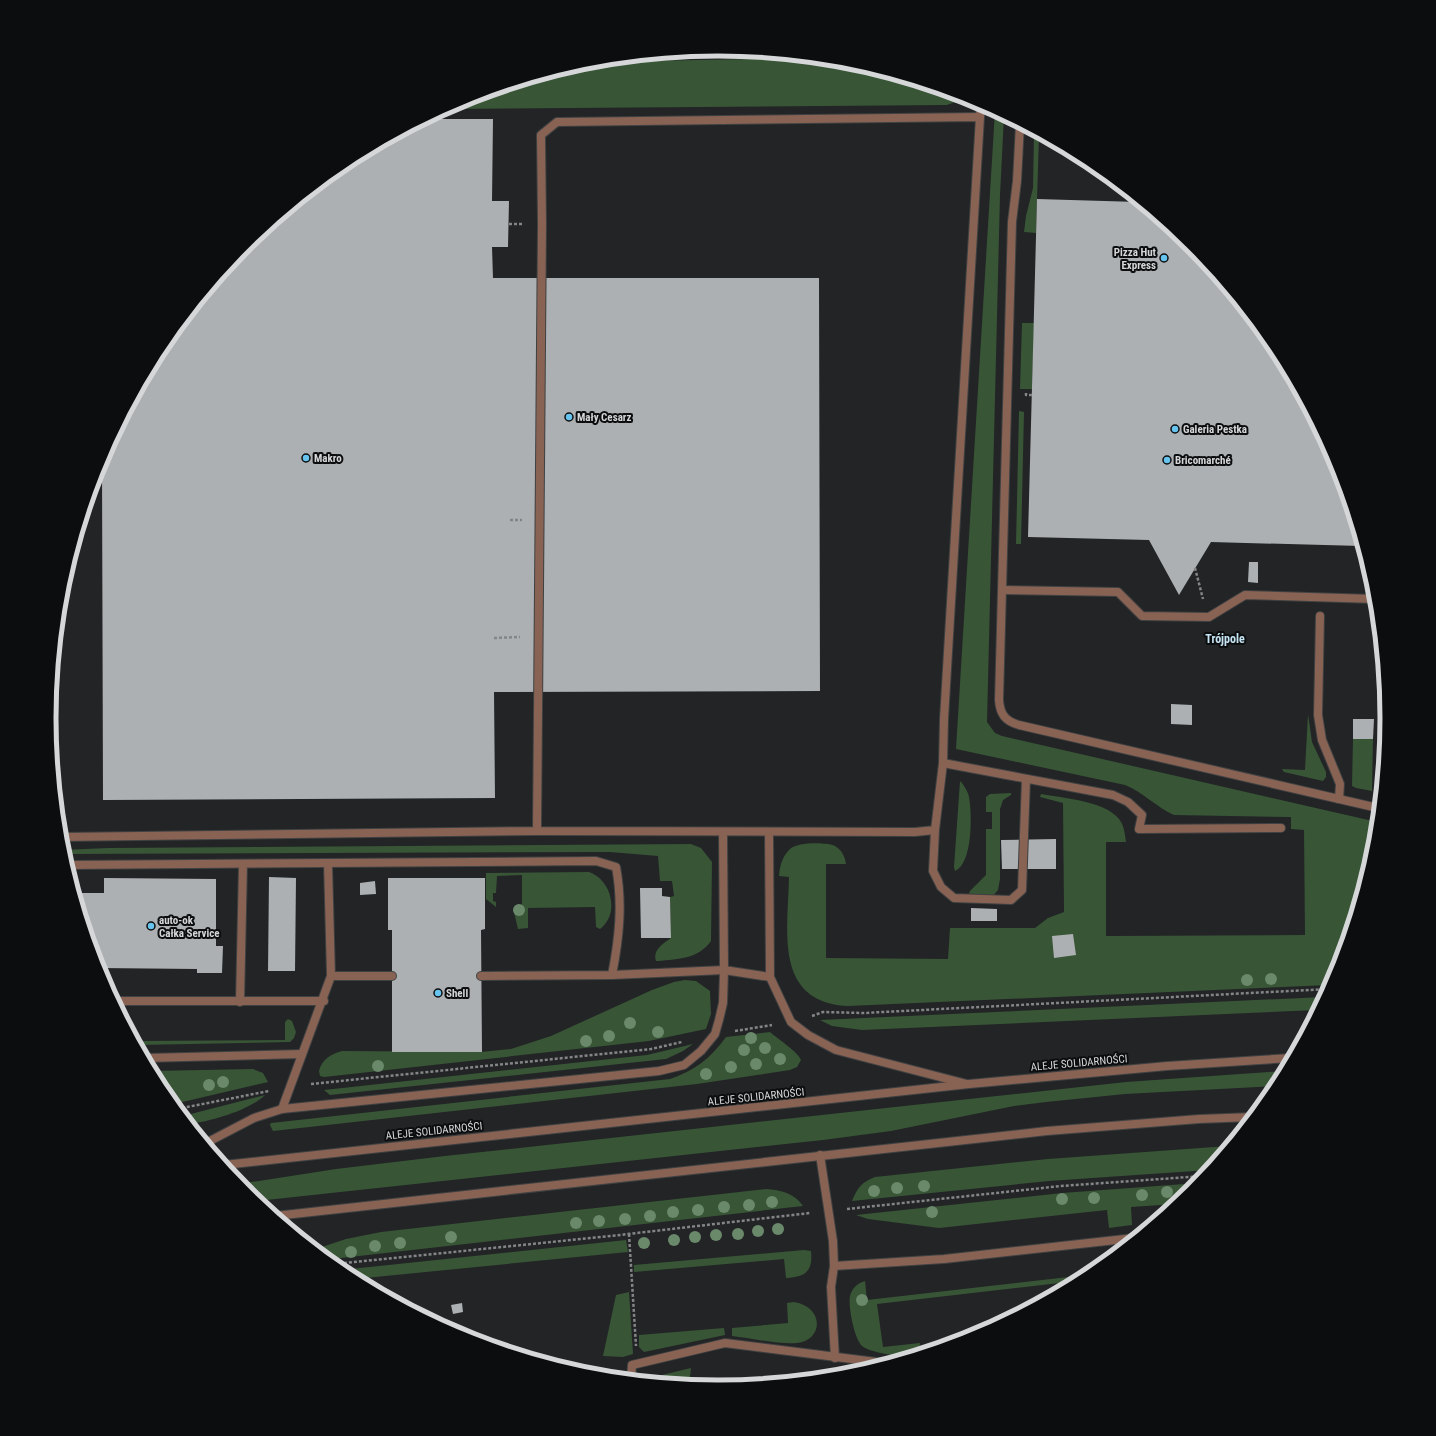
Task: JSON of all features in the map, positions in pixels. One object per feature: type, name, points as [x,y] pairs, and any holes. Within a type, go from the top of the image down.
[{"type":"street","points":[[981,110],[944,719],[943,763],[935,830],[933,871],[941,887],[954,898],[1011,900],[1022,890],[1026,779]]},
{"type":"street","points":[[537,831],[542,224],[541,135],[557,122],[980,117]]},
{"type":"street","points":[[1020,129],[1017,181],[1012,222],[999,700],[1000,710],[1004,717],[1011,723],[1374,807]]},
{"type":"street","points":[[1002,590],[1118,592],[1142,616],[1209,618],[1245,595],[1369,599]]},
{"type":"street","points":[[1320,616],[1318,714],[1322,740],[1340,784],[1339,799]]},
{"type":"street","points":[[943,763],[1113,795],[1128,802],[1142,815],[1139,829],[1281,828]]},
{"type":"street","points":[[67,837],[537,831],[915,832],[935,830]]},
{"type":"street","points":[[210,1141],[254,1118],[282,1109],[659,1071],[684,1065],[701,1051],[715,1034],[723,1003],[723,832]]},
{"type":"street","points":[[769,832],[770,977],[791,1022],[808,1035],[836,1050],[969,1084]]},
{"type":"street","points":[[73,865],[596,861],[616,867],[620,889],[619,940],[612,975]]},
{"type":"street","points":[[240,1002],[243,864]]},
{"type":"street","points":[[282,1109],[292,1087],[302,1054],[324,1001],[331,976],[328,864]]},
{"type":"street","points":[[481,976],[612,975],[724,970],[770,977]]},
{"type":"street","points":[[331,976],[392,976]]},
{"type":"street","points":[[120,1001],[324,1001]]},
{"type":"street","points":[[151,1058],[302,1054]]},
{"type":"street","name":"ALEJE SOLIDARNOŚCI","points":[[231,1165],[969,1084],[1167,1066],[1285,1058]]},
{"type":"street","points":[[281,1215],[1047,1131],[1246,1117]]},
{"type":"street","points":[[820,1155],[833,1242],[834,1266],[831,1287],[835,1358]]},
{"type":"street","points":[[834,1266],[944,1259],[1126,1239]]},
{"type":"street","points":[[631,1374],[632,1365],[725,1343],[870,1362]]},
{"type":"path","points":[[1026,395],[1032,395]]},
{"type":"path","points":[[1195,568],[1209,618]]},
{"type":"path","points":[[494,638],[538,637]]},
{"type":"path","points":[[184,1108],[292,1087],[651,1049],[715,1034],[791,1022],[823,1012],[864,1013],[1322,989]]},
{"type":"path","points":[[343,1263],[630,1234],[1061,1186],[1195,1177]]},
{"type":"path","points":[[630,1234],[637,1364]]},
{"type":"green space","points":[[775,59],[804,62],[847,69],[889,79],[931,91],[958,101],[947,105],[459,109],[505,91],[547,79],[589,69],[640,61]]},
{"type":"green space","points":[[995,117],[1004,121],[1000,195],[987,722],[995,733],[1002,736],[1371,821],[1357,889],[1345,931],[1324,985],[848,1006],[824,1001],[807,992],[796,977],[790,960],[787,940],[789,877],[779,876],[783,858],[790,849],[805,844],[819,843],[831,845],[835,846],[841,852],[846,861],[846,864],[826,864],[826,958],[948,959],[950,928],[1035,928],[1048,918],[1064,912],[1063,803],[1040,797],[1041,794],[1094,804],[1113,813],[1122,824],[1126,842],[1106,842],[1106,936],[1305,935],[1304,830],[1291,829],[1291,817],[1174,815],[1125,785],[956,749]]},
{"type":"green space","points":[[1034,137],[1039,139],[1036,233],[1024,232],[1026,216],[1033,188]]},
{"type":"green space","points":[[1022,323],[1034,323],[1032,389],[1020,389]]},
{"type":"green space","points":[[1019,411],[1024,412],[1021,544],[1016,544]]},
{"type":"green space","points":[[1308,714],[1312,742],[1326,772],[1326,777],[1323,781],[1284,772],[1282,769],[1305,770]]},
{"type":"green space","points":[[1353,739],[1373,739],[1372,791],[1352,786]]},
{"type":"green space","points":[[960,781],[969,797],[971,825],[965,858],[961,866],[955,871],[954,867]]},
{"type":"green space","points":[[1011,793],[1011,795],[1003,800],[1000,809],[1000,879],[998,890],[993,896],[971,896],[969,893],[970,891],[986,875],[986,829],[992,829],[992,812],[986,812],[986,797],[990,794]]},
{"type":"green space","points":[[691,844],[701,848],[712,862],[711,941],[706,947],[694,955],[681,959],[656,961],[655,957],[657,950],[671,938],[670,897],[674,896],[672,881],[660,881],[658,856],[610,852],[71,854],[70,850],[108,848]]},
{"type":"green space","points":[[589,872],[597,876],[603,882],[611,898],[610,915],[606,923],[600,929],[596,927],[595,907],[528,908],[528,928],[518,929],[514,912],[522,904],[522,875],[497,876],[496,893],[493,893],[493,901],[496,902],[496,907],[486,899],[486,873]]},
{"type":"green space","points":[[685,980],[696,981],[710,991],[711,1014],[706,1029],[649,1041],[324,1077],[320,1076],[319,1071],[322,1063],[331,1055],[342,1051],[481,1052],[511,1049],[551,1036],[652,990],[674,982]]},
{"type":"green space","points":[[1318,997],[1312,1010],[862,1030],[832,1026],[820,1020]]},
{"type":"green space","points":[[288,1019],[292,1021],[296,1032],[294,1038],[290,1042],[143,1045],[141,1041],[285,1040],[285,1022]]},
{"type":"green space","points":[[770,1032],[792,1049],[799,1057],[801,1060],[797,1067],[790,1070],[697,1084],[273,1131],[270,1125],[271,1123],[670,1079],[687,1072],[701,1063],[720,1045],[726,1037]]},
{"type":"green space","points":[[693,1044],[683,1051],[666,1059],[330,1095],[324,1090],[647,1055]]},
{"type":"green space","points":[[253,1069],[263,1073],[268,1082],[180,1103],[159,1071]]},
{"type":"green space","points":[[1277,1071],[1268,1086],[1125,1094],[1046,1102],[1014,1106],[891,1131],[823,1140],[265,1200],[247,1183],[336,1169],[445,1156],[1126,1082]]},
{"type":"green space","points":[[265,1095],[240,1110],[208,1120],[195,1123],[188,1115]]},
{"type":"green space","points":[[1222,1146],[1200,1171],[1049,1181],[852,1201],[860,1186],[875,1177],[1048,1159]]},
{"type":"green space","points":[[1188,1184],[1166,1205],[1131,1207],[1132,1225],[1109,1228],[1107,1210],[939,1228],[868,1219],[856,1215],[1062,1193]]},
{"type":"green space","points":[[766,1189],[787,1193],[796,1198],[803,1206],[341,1258],[336,1258],[321,1247],[346,1239],[381,1232]]},
{"type":"green space","points":[[626,1240],[628,1252],[366,1278],[351,1269]]},
{"type":"green space","points":[[804,1250],[811,1251],[811,1264],[807,1272],[799,1276],[786,1278],[784,1259],[634,1272],[634,1265]]},
{"type":"green space","points":[[1072,1277],[1062,1283],[877,1304],[883,1347],[920,1343],[919,1348],[894,1356],[884,1354],[862,1346],[856,1336],[851,1314],[850,1296],[856,1286],[865,1281],[867,1300]]},
{"type":"green space","points":[[629,1292],[633,1354],[623,1357],[603,1356],[616,1295]]},
{"type":"green space","points":[[794,1302],[804,1305],[811,1310],[815,1317],[817,1324],[816,1330],[806,1341],[797,1343],[783,1343],[732,1336],[732,1328],[788,1323],[787,1303]]},
{"type":"green space","points":[[724,1328],[725,1335],[644,1352],[639,1347],[639,1335]]},
{"type":"green space","points":[[691,1368],[690,1377],[694,1378],[694,1379],[675,1379],[659,1377]]},
{"type":"building","name":"Makro","points":[[436,119],[493,119],[492,201],[509,201],[508,247],[492,247],[493,278],[819,278],[820,691],[494,692],[495,798],[103,800],[102,476],[124,425],[145,387],[168,350],[193,315],[220,282],[250,250],[282,220],[315,193],[350,168],[387,145]]},
{"type":"building","name":"Galeria Pestka","points":[[1037,199],[1132,202],[1186,250],[1216,282],[1243,315],[1268,350],[1312,425],[1330,465],[1345,505],[1357,546],[1211,542],[1179,595],[1149,540],[1028,537]]},
{"type":"building","points":[[1249,562],[1258,562],[1258,583],[1248,582]]},
{"type":"building","points":[[1171,704],[1192,705],[1192,725],[1171,724]]},
{"type":"building","points":[[1353,719],[1374,719],[1373,739],[1353,739]]},
{"type":"building","points":[[1056,839],[1056,869],[1002,869],[1001,840]]},
{"type":"building","points":[[269,877],[296,878],[295,971],[268,971]]},
{"type":"building","name":"auto-ok Całka Service","points":[[104,878],[216,879],[216,946],[223,946],[222,973],[197,973],[197,969],[105,968],[91,931],[80,893],[104,893]]},
{"type":"building","points":[[388,878],[485,878],[485,929],[481,930],[482,1052],[392,1052],[392,930],[388,930]]},
{"type":"building","points":[[375,881],[376,894],[360,895],[360,883]]},
{"type":"building","points":[[640,888],[662,888],[662,896],[670,897],[671,938],[641,938]]},
{"type":"building","points":[[971,908],[997,909],[997,921],[971,921]]},
{"type":"building","points":[[1073,934],[1076,955],[1054,958],[1052,936]]},
{"type":"building","points":[[462,1303],[463,1312],[453,1314],[451,1305]]},
{"type":"building","points":[[694,1378],[708,1380],[694,1379]]},
{"type":"place","name":"Pizza Hut Express","points":[[1164,258]]},
{"type":"place","name":"Mały Cesarz","points":[[569,417]]},
{"type":"place","name":"Galeria Pestka","points":[[1175,429]]},
{"type":"place","name":"Makro","points":[[306,458]]},
{"type":"place","name":"Bricomarché","points":[[1167,460]]},
{"type":"place","name":"auto-ok Całka Service","points":[[151,926]]},
{"type":"place","name":"Shell","points":[[438,993]]},
{"type":"district","name":"Trójpole","points":[[1225,639]]}]
